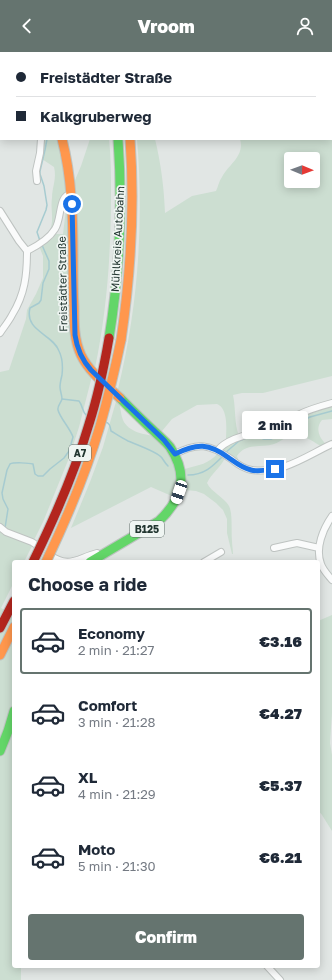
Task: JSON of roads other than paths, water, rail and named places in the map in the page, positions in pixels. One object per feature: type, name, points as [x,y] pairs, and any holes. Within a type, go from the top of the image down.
[{"type":"main road","name":"Freistädter Straße","points":[[62,140],[68,166],[71,194],[74,322],[77,346],[83,360],[91,370],[164,440],[175,454]]},
{"type":"main road","name":"Mühlkreis Autobahn","points":[[34,560],[58,509],[78,456],[97,397],[103,368],[117,281],[120,243],[118,140]]},
{"type":"main road","name":"Mühlkreis Autobahn","points":[[47,560],[67,517],[90,459],[110,391],[121,340],[128,292],[131,244],[132,181],[130,140]]},
{"type":"main road","name":"B125","points":[[93,560],[159,521],[170,511],[177,500],[181,477],[175,454]]},
{"type":"main road","points":[[0,628],[12,605]]},
{"type":"main road","points":[[0,655],[12,631]]},
{"type":"main road","points":[[0,751],[12,718]]},
{"type":"street","points":[[37,181],[36,171],[39,161],[41,140]]},
{"type":"street","points":[[27,251],[40,243],[55,229],[60,214],[62,201],[67,194],[71,194]]},
{"type":"street","points":[[0,210],[27,251],[27,270],[22,294],[12,316],[0,334]]},
{"type":"street","points":[[221,453],[220,447],[241,436],[274,430],[305,412],[316,407],[332,403]]},
{"type":"street","points":[[175,454],[193,447],[206,446],[221,453],[237,464],[251,470],[267,470],[289,466],[299,462],[332,444]]},
{"type":"street","points":[[332,516],[324,529],[319,548],[321,564],[332,580]]},
{"type":"street","points":[[0,527],[6,532],[32,542],[58,560]]},
{"type":"street","points":[[274,548],[297,543],[319,548]]},
{"type":"street","points":[[207,560],[221,552]]},
{"type":"street","points":[[76,560],[96,553]]},
{"type":"street","points":[[269,968],[280,980]]},
{"type":"waterway","points":[[40,241],[37,232],[47,205],[40,171],[47,140]]},
{"type":"waterway","points":[[5,528],[8,509],[2,493],[7,470],[10,464],[33,464],[35,474],[38,476],[43,476],[64,458],[69,451],[73,437],[58,410],[62,399],[60,382],[63,366],[60,354],[56,345],[35,327],[29,316],[30,308],[39,303],[41,300],[43,283],[49,269],[49,261],[42,245]]},
{"type":"waterway","points":[[62,399],[79,401],[86,415]]},
{"type":"waterway","points":[[250,437],[256,436],[264,439],[271,439],[292,429],[310,417],[332,411]]},
{"type":"waterway","points":[[105,422],[109,424],[111,431],[128,441],[156,453],[168,466]]},
{"type":"waterway","points":[[225,453],[239,441],[246,438]]},
{"type":"waterway","points":[[188,475],[203,472],[223,456]]}]
